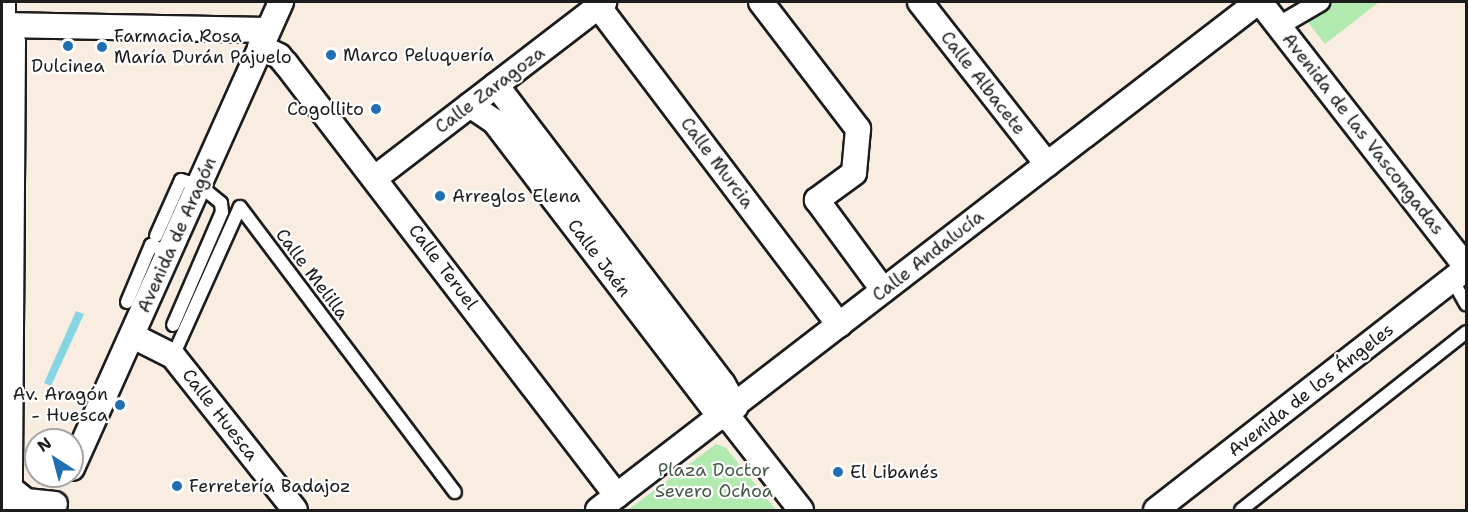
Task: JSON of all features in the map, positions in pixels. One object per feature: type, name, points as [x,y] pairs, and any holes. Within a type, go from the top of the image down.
[{"type":"street","name":"Avenida de Aragón","points":[[84,442],[133,336],[162,244],[199,184],[281,2]]},
{"type":"street","points":[[761,2],[858,129],[854,173],[817,201],[883,290]]},
{"type":"street","name":"Calle Albacete","points":[[920,2],[1047,164]]},
{"type":"street","name":"Calle Andalucía","points":[[598,510],[728,413],[883,290],[1259,2]]},
{"type":"street","name":"Avenida de las Vascongadas","points":[[1259,2],[1462,272]]},
{"type":"street","points":[[1279,26],[1320,2]]},
{"type":"street","name":"Calle Zaragoza","points":[[375,178],[599,3]]},
{"type":"street","name":"Calle Murcia","points":[[599,3],[839,325]]},
{"type":"street","points":[[62,488],[53,507],[10,499],[6,438],[6,291],[13,42],[2,17],[264,38]]},
{"type":"street","name":"Calle Teruel","points":[[264,38],[375,178],[617,496]]},
{"type":"street","name":"Calle Jaén","points":[[496,85],[723,384],[728,413]]},
{"type":"street","name":"Calle Jaén","points":[[470,105],[494,121],[728,413]]},
{"type":"street","name":"Avenida de los Ángeles","points":[[1156,510],[1462,272]]},
{"type":"street","name":"Calle Huesca","points":[[133,336],[173,356],[295,510]]},
{"type":"street","points":[[728,413],[801,510]]},
{"type":"lane","points":[[173,325],[222,212],[214,194],[199,184]]},
{"type":"lane","name":"Calle Melilla","points":[[173,356],[240,207],[455,492]]},
{"type":"lane","points":[[127,302],[151,245],[162,244]]},
{"type":"lane","points":[[1462,272],[1467,304]]},
{"type":"lane","points":[[1241,510],[1467,332]]},
{"type":"green space","points":[[1292,2],[1379,2],[1325,44]]},
{"type":"green space","name":"Plaza Doctor Severo Ochoa","points":[[716,444],[726,448],[776,510],[628,510]]},
{"type":"water","points":[[76,311],[84,314],[51,386],[44,383]]},
{"type":"place","name":"Dulcinea","points":[[68,46]]},
{"type":"place","name":"Farmacia Rosa María Durán Pajuelo","points":[[102,47]]},
{"type":"place","name":"Marco Peluquería","points":[[331,55]]},
{"type":"place","name":"Cogollito","points":[[376,109]]},
{"type":"place","name":"Arreglos Elena","points":[[440,196]]},
{"type":"place","name":"Av. Aragón - Huesca","points":[[120,405]]},
{"type":"place","name":"El Libanés","points":[[838,472]]},
{"type":"place","name":"Ferretería Badajoz","points":[[177,486]]}]
